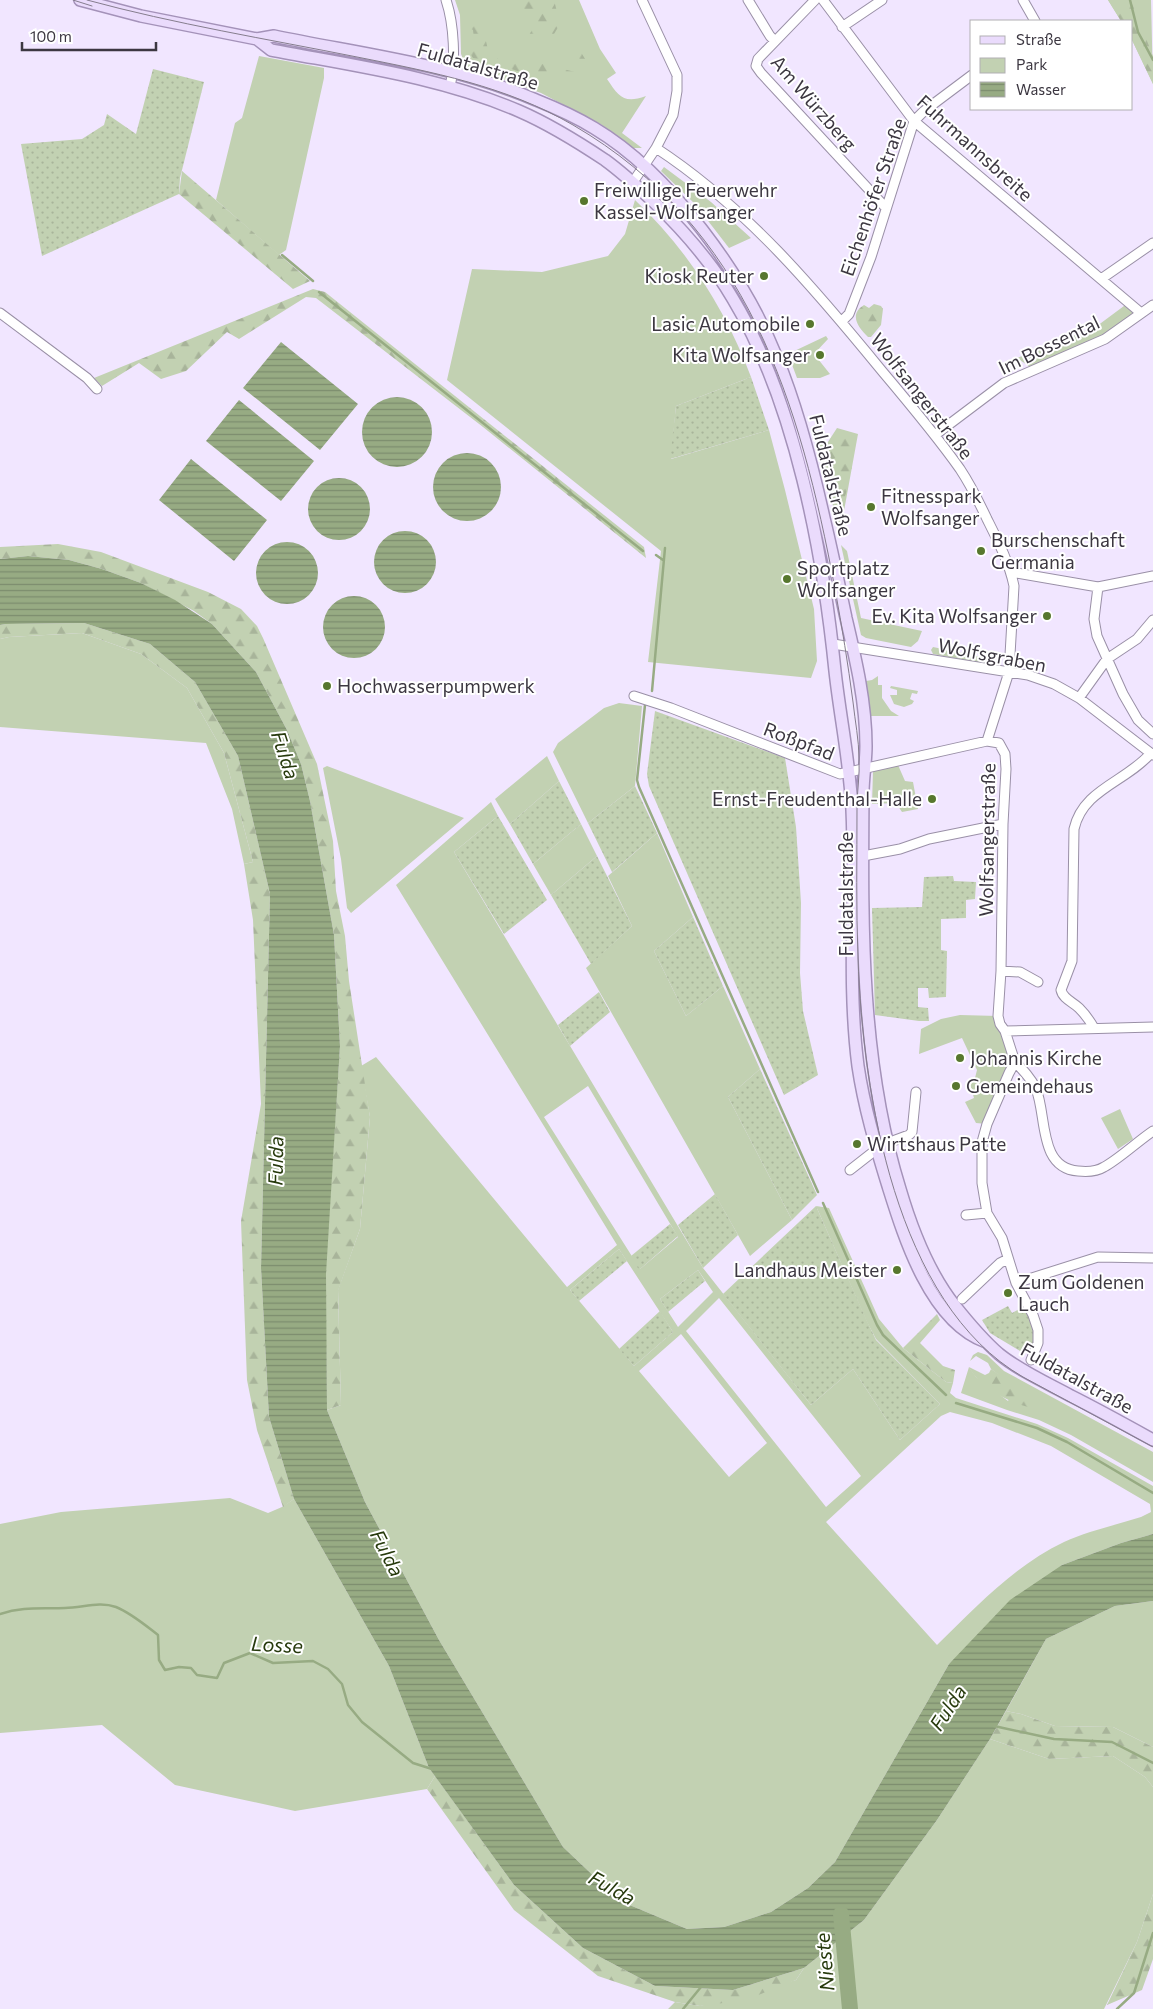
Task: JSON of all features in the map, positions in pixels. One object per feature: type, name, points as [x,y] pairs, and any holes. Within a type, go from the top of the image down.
[{"type":"main road","name":"Fuldatalstraße","points":[[80,0],[142,16],[257,40],[271,50],[450,86],[522,112],[550,126],[607,162],[633,182],[677,224],[707,261],[733,299],[763,359],[785,418],[808,503],[833,644],[849,772],[852,813],[854,1020],[858,1067],[882,1146],[901,1228],[912,1256],[926,1283],[938,1301],[964,1331],[974,1338],[987,1343],[1002,1356],[1034,1377],[1153,1440]]},
{"type":"main road","name":"Fuldatalstraße","points":[[257,40],[274,36],[453,73],[524,95],[571,116],[596,130],[644,166],[683,208],[723,258],[749,299],[777,357],[797,414],[814,472],[854,647],[864,711],[866,745],[863,785],[865,972],[873,1071],[882,1146]]},
{"type":"street","points":[[446,0],[451,15],[453,73],[450,86]]},
{"type":"street","points":[[633,182],[656,148],[676,107],[677,75],[642,0]]},
{"type":"street","name":"Am Würzberg","points":[[748,0],[770,36],[776,41]]},
{"type":"street","name":"Am Würzberg","points":[[815,0],[758,59],[756,66],[760,73],[886,208]]},
{"type":"street","name":"Fuhrmannsbreite","points":[[823,0],[914,121],[1141,313]]},
{"type":"street","points":[[842,27],[882,0]]},
{"type":"street","points":[[1023,0],[1034,20]]},
{"type":"street","name":"Eichenhöfer Straße","points":[[842,321],[849,314],[871,257],[914,121],[924,111],[970,76]]},
{"type":"street","name":"Wolfsangerstraße","points":[[656,148],[725,198],[779,251],[842,321],[935,435],[966,479],[1000,545],[1011,572],[1014,586],[1009,672],[987,742],[999,743],[1005,754],[1001,971],[998,1016],[1015,1062]]},
{"type":"street","points":[[1101,279],[1153,244]]},
{"type":"street","name":"Im Bossental","points":[[935,435],[1004,383],[1105,339],[1153,305]]},
{"type":"street","points":[[0,313],[87,378],[97,388]]},
{"type":"street","points":[[1011,572],[1098,587],[1153,576]]},
{"type":"street","points":[[1098,587],[1094,619],[1097,636],[1123,694],[1138,720],[1153,734]]},
{"type":"street","points":[[1079,698],[1107,659],[1137,639],[1153,620]]},
{"type":"street","name":"Wolfsgraben","points":[[833,644],[1028,675],[1054,684],[1079,698],[1152,754]]},
{"type":"street","name":"Roßpfad","points":[[634,696],[671,708],[840,774],[987,742]]},
{"type":"street","points":[[1094,1028],[1078,1006],[1062,995],[1061,990],[1072,961],[1074,829],[1077,816],[1087,802],[1152,754]]},
{"type":"street","points":[[863,856],[900,849],[929,839],[1003,824]]},
{"type":"street","points":[[1001,971],[1020,972],[1038,982]]},
{"type":"street","points":[[1005,1031],[1153,1027]]},
{"type":"street","points":[[1031,1360],[1038,1343],[1038,1330],[1033,1315],[1016,1283],[1002,1238],[987,1213],[982,1184],[982,1142],[988,1120],[1015,1062],[1025,1071],[1036,1089],[1042,1109],[1048,1147],[1053,1157],[1062,1166],[1072,1171],[1092,1172],[1104,1167],[1153,1131]]},
{"type":"street","points":[[850,1170],[882,1146],[912,1132],[916,1092]]},
{"type":"street","points":[[966,1215],[987,1213]]},
{"type":"street","points":[[1016,1283],[1098,1257],[1153,1258]]},
{"type":"street","points":[[962,1299],[1000,1263],[1008,1259]]},
{"type":"green space","points":[[455,0],[579,0],[600,49],[616,73],[607,79],[611,85],[619,94],[627,99],[646,96],[622,133],[642,148],[633,148],[602,125],[541,93],[466,66],[461,54],[460,15]]},
{"type":"green space","points":[[510,0],[554,0],[560,24],[554,34],[546,35],[530,43],[527,42],[532,30],[532,21],[524,11],[512,5]]},
{"type":"green space","points":[[1108,0],[1151,0],[1153,84],[1133,42],[1133,20],[1120,20]]},
{"type":"green space","points":[[1108,0],[1130,0],[1153,56],[1153,84],[1133,42],[1133,20],[1120,20]]},
{"type":"green space","points":[[468,12],[473,12],[481,20],[489,54],[505,63],[519,58],[531,64],[556,64],[563,69],[579,73],[583,70],[584,64],[574,54],[579,49],[593,72],[592,76],[547,75],[520,72],[506,67],[496,70],[485,60],[473,58],[469,52],[474,39],[473,30],[467,27],[464,17]]},
{"type":"green space","points":[[259,56],[324,68],[324,78],[286,250],[279,255],[216,200],[235,123],[242,118]]},
{"type":"green space","points":[[153,69],[204,82],[180,178],[179,194],[42,256],[21,144],[82,139],[104,125],[107,114],[136,134]]},
{"type":"green space","points":[[664,167],[711,202],[751,238],[729,248],[695,204],[661,171]]},
{"type":"green space","points":[[182,171],[310,281],[293,289],[179,194]]},
{"type":"green space","points":[[635,200],[672,239],[703,282],[730,328],[751,377],[676,406],[671,459],[769,430],[814,609],[817,661],[811,678],[648,662],[661,551],[447,380],[472,269],[542,272],[608,256],[625,234]]},
{"type":"green space","points":[[313,289],[325,292],[644,547],[646,558],[483,427],[316,298],[306,297],[239,339],[227,332],[186,371],[161,379],[139,363],[102,386],[94,378]]},
{"type":"green space","points":[[1128,303],[1140,313],[1105,338],[1030,367],[1017,358],[1097,326]]},
{"type":"green space","points":[[874,304],[881,306],[883,309],[881,325],[871,337],[868,337],[861,330],[856,317],[859,309],[864,305],[869,308]]},
{"type":"green space","points":[[826,336],[828,339],[814,354],[830,374],[820,378],[797,378],[788,354]]},
{"type":"green space","points":[[751,377],[769,430],[670,459],[676,406]]},
{"type":"green space","points":[[837,428],[858,434],[840,533],[817,444],[819,441],[826,445]]},
{"type":"green space","points":[[842,433],[854,441],[855,448],[849,461],[852,468],[845,480],[848,487],[844,499],[839,505],[835,504],[837,493],[832,488],[841,467],[836,458],[825,461],[822,459],[836,438]]},
{"type":"green space","points":[[58,544],[101,552],[208,592],[241,609],[257,626],[263,638],[317,764],[333,841],[336,891],[345,936],[349,981],[370,1117],[360,1229],[338,1291],[341,1405],[327,1410],[325,1274],[340,1046],[334,935],[310,801],[301,764],[287,730],[256,672],[212,624],[194,611],[141,583],[69,560],[28,556],[0,559],[0,547]]},
{"type":"green space","points":[[841,545],[847,551],[861,618],[922,631],[918,641],[911,647],[866,638],[861,635]]},
{"type":"green space","points":[[84,623],[150,644],[195,682],[238,756],[270,894],[261,1268],[269,1417],[294,1499],[283,1507],[257,1430],[247,1380],[241,1221],[261,1104],[253,920],[244,864],[253,862],[224,753],[187,688],[141,654],[82,633],[0,639],[0,625]]},
{"type":"green space","points":[[82,633],[141,654],[187,688],[224,753],[253,862],[244,864],[232,809],[206,743],[0,727],[0,639]]},
{"type":"green space","points":[[933,647],[991,659],[990,665],[933,654],[931,650]]},
{"type":"green space","points":[[878,676],[878,685],[882,685],[882,698],[891,711],[899,716],[870,716],[866,681]]},
{"type":"green space","points":[[891,686],[918,691],[917,694],[912,693],[910,699],[914,701],[912,704],[904,707],[894,704],[890,695],[897,695],[897,690],[890,688]]},
{"type":"green space","points":[[619,703],[642,706],[635,786],[588,823],[553,752],[558,743],[604,708]]},
{"type":"green space","points":[[655,711],[785,758],[796,827],[801,903],[800,973],[803,1011],[818,1075],[784,1095],[649,786],[647,774]]},
{"type":"green space","points":[[547,756],[559,781],[510,824],[495,799]]},
{"type":"green space","points":[[898,765],[905,781],[913,782],[918,809],[902,812],[896,803],[872,804],[873,771]]},
{"type":"green space","points":[[327,766],[464,818],[351,913],[347,908],[341,859],[323,768]]},
{"type":"green space","points":[[559,781],[581,824],[533,864],[510,824]]},
{"type":"green space","points":[[635,786],[657,833],[612,872],[588,823]]},
{"type":"green space","points":[[491,802],[498,816],[454,852],[703,1268],[811,1405],[853,1369],[900,1440],[940,1404],[876,1339],[816,1206],[829,1208],[879,1319],[903,1348],[946,1382],[953,1383],[950,1393],[956,1398],[1037,1424],[1068,1438],[1153,1486],[1153,1534],[1121,1543],[1062,1565],[949,1664],[835,1862],[808,1888],[771,1912],[724,1927],[687,1929],[620,1901],[563,1847],[439,1640],[365,1502],[327,1410],[341,1405],[338,1290],[360,1229],[370,1117],[361,1066],[376,1057],[567,1287],[617,1245],[396,885]],"holes":[[[588,1086],[678,1237],[640,1269],[544,1117]],[[619,1249],[673,1332],[634,1366],[570,1290]],[[698,1270],[713,1292],[678,1327],[660,1299]],[[719,1298],[861,1476],[826,1507],[686,1331]],[[681,1334],[767,1443],[729,1477],[639,1371]],[[950,1412],[992,1423],[1051,1446],[1150,1504],[1151,1512],[1141,1517],[1073,1538],[1046,1552],[1012,1575],[937,1645],[826,1522],[941,1416]]]},
{"type":"green space","points":[[498,816],[547,900],[504,934],[454,852]]},
{"type":"green space","points":[[581,824],[597,856],[551,895],[533,864]]},
{"type":"green space","points":[[657,833],[693,917],[654,951],[686,1016],[723,986],[760,1069],[728,1097],[792,1220],[750,1256],[586,968],[632,926],[608,876]]},
{"type":"green space","points":[[597,856],[632,926],[591,964],[551,895]]},
{"type":"green space","points":[[953,876],[954,881],[976,882],[975,899],[966,900],[966,918],[941,919],[941,950],[947,951],[946,997],[929,998],[928,988],[918,988],[918,1007],[928,1008],[929,1021],[875,1015],[872,908],[922,907],[924,877]]},
{"type":"green space","points":[[693,917],[723,986],[686,1016],[654,951]]},
{"type":"green space","points":[[599,992],[610,1012],[570,1046],[558,1025]]},
{"type":"green space","points":[[960,1015],[998,1016],[1015,1062],[987,1124],[976,1123],[965,1102],[974,1098],[969,1081],[975,1078],[977,1070],[962,1038],[919,1054],[921,1029],[941,1019]]},
{"type":"green space","points":[[760,1069],[817,1195],[792,1220],[728,1097]]},
{"type":"green space","points":[[1120,1109],[1133,1139],[1118,1149],[1101,1118]]},
{"type":"green space","points":[[715,1194],[738,1235],[703,1268],[678,1225]]},
{"type":"green space","points":[[816,1206],[876,1340],[940,1404],[900,1440],[853,1369],[811,1405],[723,1294]]},
{"type":"green space","points":[[670,1224],[678,1236],[639,1270],[631,1256]]},
{"type":"green space","points":[[619,1249],[627,1261],[579,1301],[570,1290]]},
{"type":"green space","points":[[698,1270],[705,1281],[668,1312],[660,1299]]},
{"type":"green space","points":[[1008,1306],[1012,1313],[1025,1306],[1035,1329],[1035,1342],[1024,1351],[1020,1351],[990,1333],[982,1320]]},
{"type":"green space","points":[[660,1311],[673,1332],[634,1366],[619,1349]]},
{"type":"green space","points":[[937,1314],[940,1320],[920,1343],[943,1366],[955,1370],[953,1383],[946,1382],[903,1348]]},
{"type":"green space","points":[[978,1352],[987,1355],[1004,1371],[1153,1452],[1153,1482],[1071,1435],[1039,1420],[961,1393],[969,1367],[976,1377],[1008,1401],[1015,1387],[991,1369],[988,1363],[976,1356],[970,1361],[973,1355]]},
{"type":"green space","points":[[969,1367],[985,1375],[991,1369],[1018,1388],[1027,1397],[1030,1402],[1028,1407],[995,1393],[974,1375]]},
{"type":"green space","points":[[230,1498],[268,1513],[294,1499],[389,1666],[429,1768],[435,1776],[427,1789],[295,1811],[175,1785],[102,1725],[0,1733],[0,1524],[61,1512]]},
{"type":"green space","points":[[1153,1601],[1153,1747],[1113,1727],[1055,1726],[1021,1714],[1006,1711],[1046,1639],[1115,1606]]},
{"type":"green space","points":[[1006,1711],[1021,1714],[1055,1726],[1113,1727],[1153,1747],[1153,1787],[1145,1777],[1113,1756],[1049,1759],[990,1739]]},
{"type":"green space","points":[[990,1739],[1049,1759],[1113,1756],[1145,1777],[1153,1787],[1153,1894],[1137,1942],[1104,2009],[668,2009],[675,2002],[700,2006],[796,1980],[804,1968],[864,1920],[937,1820]]},
{"type":"green space","points":[[435,1776],[514,1885],[583,1948],[655,1986],[733,1990],[804,1968],[796,1980],[746,2000],[700,2006],[675,2002],[598,1976],[514,1910],[427,1789]]},
{"type":"green space","points":[[1153,1894],[1153,1959],[1142,1990],[1107,2005],[1137,1942]]},
{"type":"water","points":[[281,342],[358,404],[320,450],[243,388]]},
{"type":"water","points":[[390,397],[404,397],[417,403],[426,412],[432,425],[430,445],[422,457],[404,467],[390,467],[377,461],[368,452],[362,439],[362,425],[368,412],[377,403]]},
{"type":"water","points":[[239,400],[314,461],[281,501],[206,441]]},
{"type":"water","points":[[460,453],[474,453],[486,458],[496,468],[501,480],[501,494],[496,506],[486,516],[474,521],[460,521],[448,516],[438,506],[433,494],[433,480],[438,468],[448,458]]},
{"type":"water","points":[[191,459],[267,520],[234,561],[159,500]]},
{"type":"water","points":[[333,478],[345,478],[361,487],[368,497],[370,509],[368,521],[361,531],[345,540],[333,540],[322,535],[313,526],[308,515],[308,503],[313,492],[322,483]]},
{"type":"water","points":[[399,531],[411,531],[427,540],[434,550],[436,562],[434,574],[427,584],[411,593],[399,593],[388,588],[379,579],[374,568],[374,556],[379,545],[388,536]]},
{"type":"water","points":[[281,542],[293,542],[309,551],[316,561],[318,573],[316,585],[309,595],[293,604],[281,604],[270,599],[261,590],[256,579],[256,567],[261,556],[270,547]]},
{"type":"water","name":"Fulda","points":[[28,556],[69,560],[141,583],[175,600],[212,624],[256,672],[287,730],[301,764],[310,801],[334,935],[340,1046],[326,1274],[327,1410],[365,1502],[439,1640],[563,1847],[620,1901],[687,1929],[724,1927],[771,1912],[808,1888],[835,1862],[949,1664],[1010,1600],[1062,1565],[1121,1543],[1153,1534],[1153,1601],[1115,1606],[1046,1639],[990,1739],[937,1820],[864,1920],[804,1968],[733,1990],[655,1986],[583,1948],[514,1885],[429,1768],[389,1666],[294,1499],[269,1417],[261,1268],[270,894],[238,756],[195,682],[150,644],[84,623],[0,625],[0,559]]},
{"type":"water","points":[[348,596],[360,596],[376,605],[383,615],[385,627],[383,639],[376,649],[360,658],[348,658],[337,653],[328,644],[323,633],[323,621],[328,610],[337,601]]},
{"type":"waterway","points":[[1130,0],[1138,32],[1153,60]]},
{"type":"waterway","points":[[282,255],[313,281]]},
{"type":"waterway","points":[[319,292],[643,551]]},
{"type":"waterway","points":[[652,691],[665,548]]},
{"type":"waterway","points":[[656,555],[663,560]]},
{"type":"waterway","points":[[645,705],[637,780],[639,787],[818,1192]]},
{"type":"waterway","points":[[823,1203],[883,1335],[946,1395]]},
{"type":"waterway","points":[[956,1403],[1037,1428],[1067,1442],[1153,1493]]},
{"type":"waterway","name":"Losse","points":[[0,1614],[25,1609],[110,1605],[132,1616],[158,1635],[159,1660],[165,1670],[179,1667],[191,1668],[197,1675],[217,1678],[224,1663],[250,1653],[273,1663],[313,1661],[328,1669],[342,1684],[348,1705],[362,1722],[413,1763],[432,1769]]},
{"type":"waterway","points":[[994,1726],[1054,1739],[1112,1742],[1153,1763]]},
{"type":"waterway","name":"Nieste","points":[[841,1914],[850,2009]]},
{"type":"waterway","points":[[1117,2009],[1134,1993],[1153,1933]]},
{"type":"waterway","points":[[683,2009],[701,1987]]},
{"type":"tram line","points":[[73,0],[92,6]]},
{"type":"tram line","points":[[87,0],[187,24],[441,75],[495,90],[522,100],[548,111],[573,125],[633,167],[683,214],[724,267],[756,325],[783,387],[804,452],[821,520],[835,589],[859,752],[857,902],[861,1012],[868,1070],[879,1131],[894,1190],[916,1248],[944,1299],[979,1343],[1023,1377],[1153,1447]]},
{"type":"place","name":"Freiwillige Feuerwehr Kassel-Wolfsanger","points":[[584,201]]},
{"type":"place","name":"Kiosk Reuter","points":[[764,276]]},
{"type":"place","name":"Lasic Automobile","points":[[810,324]]},
{"type":"place","name":"Kita Wolfsanger","points":[[820,355]]},
{"type":"place","name":"Fitnesspark Wolfsanger","points":[[871,507]]},
{"type":"place","name":"Burschenschaft Germania","points":[[981,551]]},
{"type":"place","name":"Sportplatz Wolfsanger","points":[[787,579]]},
{"type":"place","name":"Ev. Kita Wolfsanger","points":[[1047,616]]},
{"type":"place","name":"Hochwasserpumpwerk","points":[[327,686]]},
{"type":"place","name":"Ernst-Freudenthal-Halle","points":[[932,799]]},
{"type":"place","name":"Johannis Kirche","points":[[960,1058]]},
{"type":"place","name":"Gemeindehaus","points":[[956,1086]]},
{"type":"place","name":"Wirtshaus Patte","points":[[857,1144]]},
{"type":"place","name":"Landhaus Meister","points":[[897,1270]]},
{"type":"place","name":"Zum Goldenen Lauch","points":[[1008,1293]]}]
